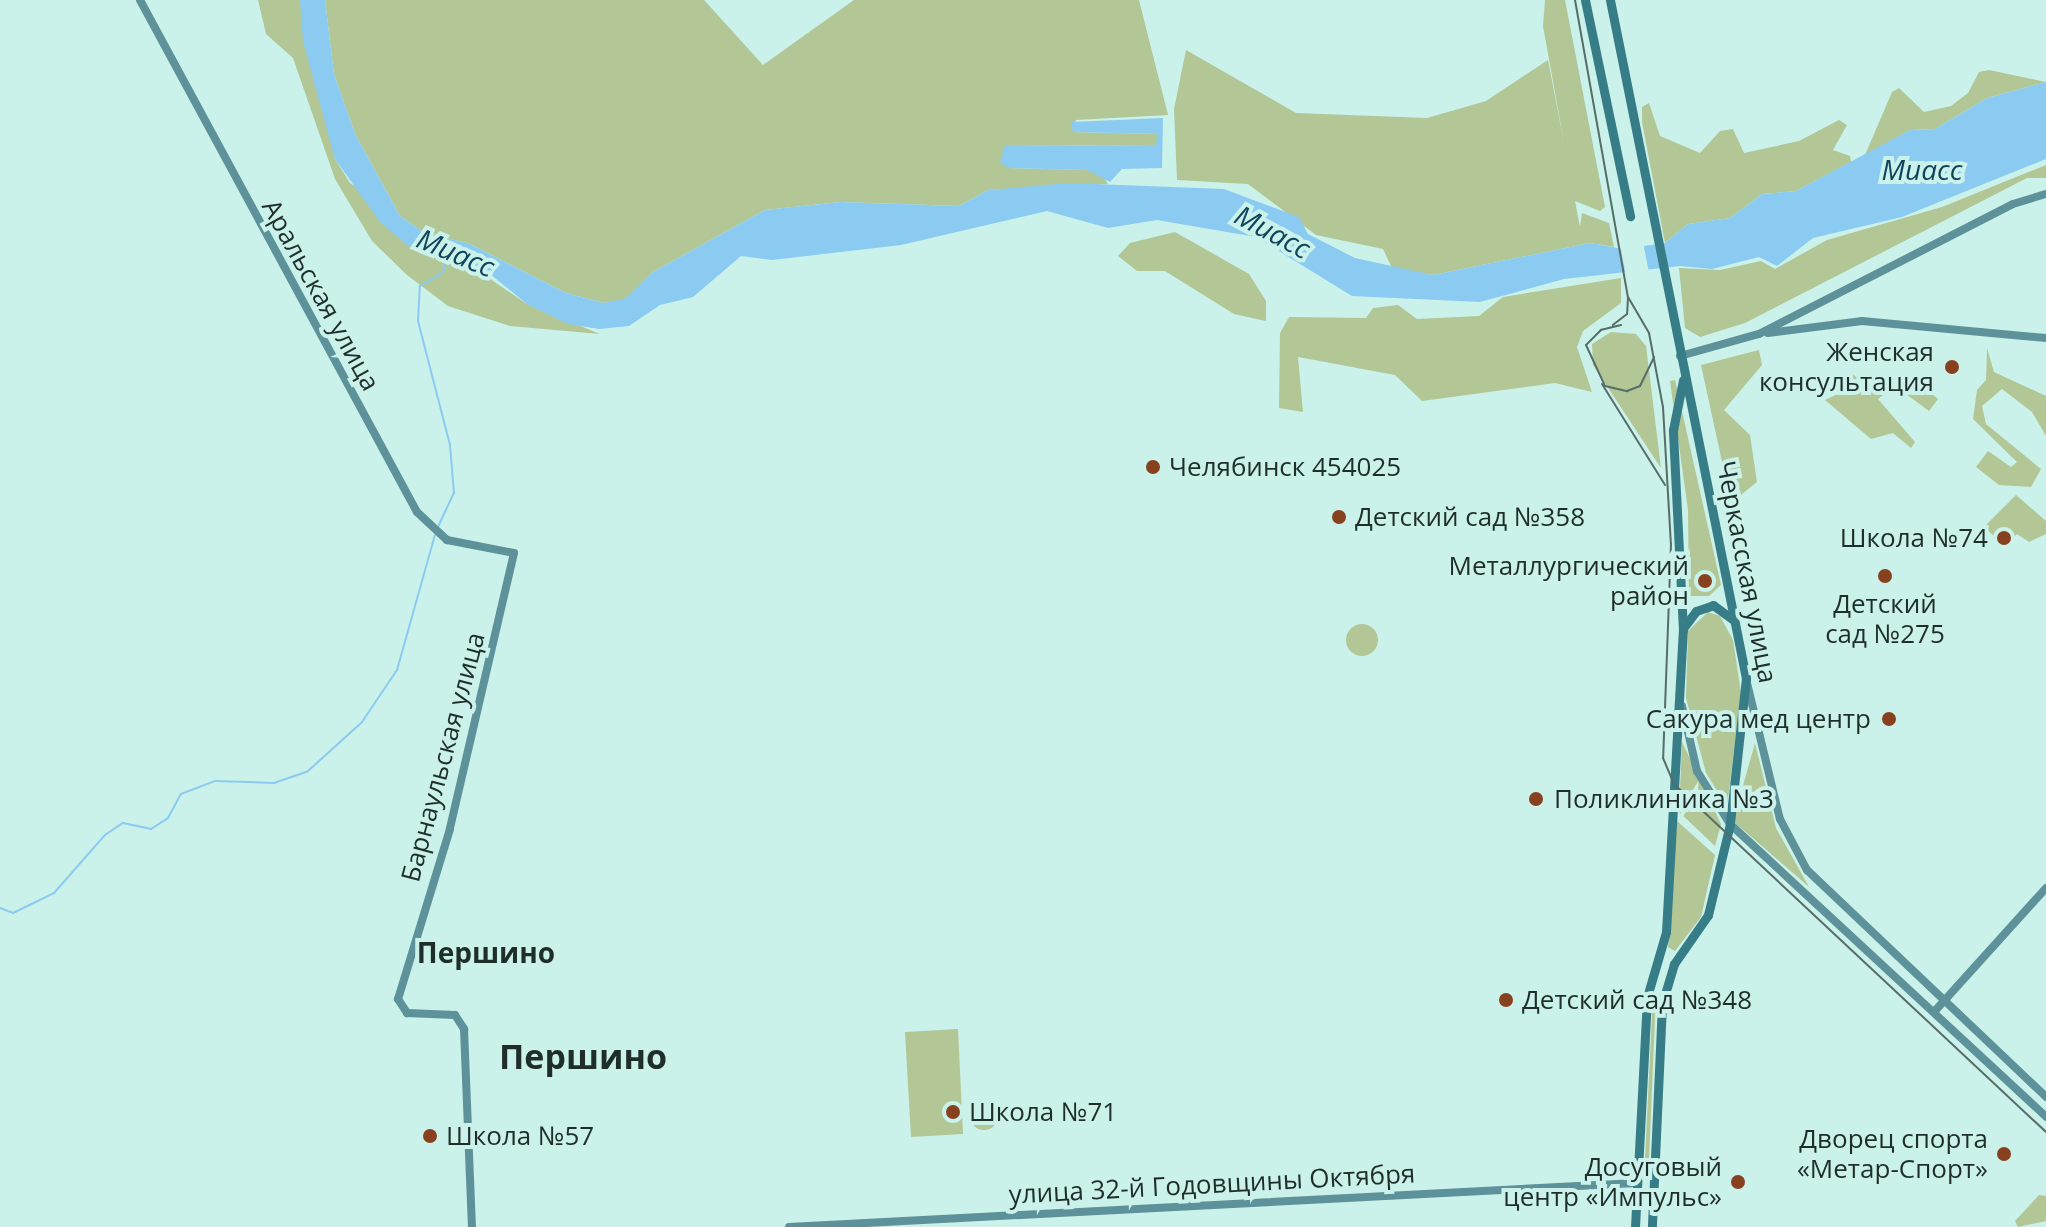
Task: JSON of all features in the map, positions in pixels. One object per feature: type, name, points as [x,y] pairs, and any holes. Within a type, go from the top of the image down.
[{"type":"main road","name":"Аральская улица","points":[[140,0],[417,512],[442,537],[514,553]]},
{"type":"main road","points":[[1585,0],[1630,216]]},
{"type":"main road","points":[[1602,0],[1614,20]]},
{"type":"main road","name":"Черкасская улица","points":[[1610,0],[1766,773],[1795,853],[1818,884],[2046,1097]]},
{"type":"main road","points":[[1759,334],[2001,209],[2046,194]]},
{"type":"main road","points":[[1680,356],[1759,334],[1862,321],[2046,338]]},
{"type":"main road","name":"Черкасская улица","points":[[1684,373],[1673,430],[1683,630],[1679,686],[1697,771],[1730,824],[2046,1117]]},
{"type":"main road","name":"Барнаульская улица","points":[[472,1227],[464,1029],[455,1015],[407,1013],[398,999],[406,961],[450,829],[514,553]]},
{"type":"main road","points":[[1683,630],[1696,611],[1713,605],[1727,611],[1738,627]]},
{"type":"main road","points":[[1652,1227],[1665,991],[1674,964],[1708,915],[1730,824],[1746,678]]},
{"type":"main road","points":[[1635,1227],[1647,997],[1666,932],[1679,686]]},
{"type":"main road","points":[[1934,1012],[2046,888]]},
{"type":"main road","points":[[1637,1183],[1654,1184]]},
{"type":"main road","name":"улица 32-й Годовщины Октября","points":[[789,1227],[1637,1183]]},
{"type":"green space","points":[[258,0],[300,0],[335,159],[350,183],[527,304],[600,334],[510,326],[448,306],[407,275],[372,241],[335,179],[293,58],[266,34]]},
{"type":"green space","points":[[325,0],[704,0],[763,65],[854,0],[1139,0],[1168,115],[1076,120],[1073,132],[1157,134],[1157,146],[1005,145],[1008,168],[1087,170],[1101,173],[1108,184],[988,190],[959,206],[840,202],[765,210],[653,272],[626,299],[604,303],[566,293],[470,244],[423,232],[400,216],[355,134],[334,74]]},
{"type":"green space","points":[[1545,0],[1565,0],[1605,207],[1600,211],[1575,201],[1580,227],[1582,213],[1609,223],[1614,247],[1590,243],[1433,275],[1392,268],[1383,249],[1316,235],[1248,184],[1177,180],[1174,109],[1186,50],[1296,113],[1427,118],[1486,101],[1548,60],[1565,148],[1543,26]]},
{"type":"green space","points":[[1989,70],[2046,82],[1987,98],[1935,129],[1910,130],[1865,155],[1892,92],[1899,88],[1924,112],[1951,106],[1968,93],[1979,72]]},
{"type":"green space","points":[[1649,103],[1660,136],[1700,153],[1720,131],[1733,129],[1744,153],[1799,141],[1839,120],[1847,125],[1833,150],[1850,156],[1851,162],[1796,191],[1762,194],[1730,218],[1688,224],[1665,243],[1642,122],[1642,107]]},
{"type":"green space","points":[[2046,165],[2046,178],[2027,178],[1745,323],[1700,337],[1685,328],[1679,268],[1720,270],[1761,261],[1775,269],[1827,240],[1942,207]]},
{"type":"green space","points":[[1175,232],[1249,274],[1266,301],[1266,321],[1234,314],[1165,271],[1137,271],[1118,256],[1130,243]]},
{"type":"green space","points":[[1621,278],[1621,303],[1583,331],[1577,347],[1592,392],[1555,383],[1422,401],[1395,375],[1298,357],[1303,412],[1279,408],[1280,333],[1289,317],[1366,318],[1373,308],[1398,305],[1417,319],[1479,316],[1503,297]]},
{"type":"green space","points":[[1611,332],[1636,334],[1646,346],[1661,468],[1593,365],[1592,344]]},
{"type":"green space","points":[[1987,348],[1994,372],[2046,396],[2046,436],[2032,412],[2002,389],[1982,406],[1986,424],[2041,469],[2031,487],[1999,485],[1976,467],[1988,451],[2011,467],[2017,462],[1973,419],[1977,390],[1986,380]]},
{"type":"green space","points":[[1759,350],[1762,365],[1724,410],[1750,435],[1757,482],[1731,503],[1701,365]]},
{"type":"green space","points":[[1837,373],[1853,374],[1862,383],[1913,378],[1938,399],[1929,411],[1895,386],[1878,399],[1915,442],[1911,448],[1893,433],[1871,439],[1825,400],[1842,392]]},
{"type":"green space","points":[[1675,380],[1721,585],[1709,596],[1689,596],[1688,510],[1670,381]]},
{"type":"green space","points":[[2016,495],[2046,521],[2046,534],[2029,542],[2017,534],[2005,546],[1984,527]]},
{"type":"green space","points":[[1708,612],[1720,616],[1733,640],[1741,693],[1727,807],[1706,773],[1686,698],[1688,631]]},
{"type":"green space","points":[[1362,624],[1374,628],[1378,640],[1374,652],[1362,656],[1350,652],[1346,640],[1350,628]]},
{"type":"green space","points":[[1682,742],[1721,824],[1715,846],[1679,812]]},
{"type":"green space","points":[[1755,743],[1776,828],[1809,887],[1733,821]]},
{"type":"green space","points":[[1677,821],[1715,855],[1701,917],[1675,951],[1668,947]]},
{"type":"green space","points":[[1653,994],[1656,994],[1649,1160],[1645,1159]]},
{"type":"green space","points":[[958,1029],[963,1134],[911,1137],[905,1032]]},
{"type":"green space","points":[[984,1102],[994,1106],[998,1116],[994,1126],[984,1130],[974,1126],[970,1116],[974,1106]]},
{"type":"green space","points":[[2039,1195],[2046,1196],[2046,1221],[2018,1227],[2015,1221]]},
{"type":"water","name":"Миасс","points":[[300,0],[325,0],[334,74],[355,134],[400,216],[423,232],[470,244],[566,293],[604,303],[626,298],[653,272],[765,210],[840,202],[959,206],[988,190],[1068,183],[1224,189],[1299,217],[1308,234],[1355,258],[1433,275],[1590,243],[1623,249],[1665,243],[1688,224],[1730,218],[1762,194],[1796,191],[1910,130],[1935,129],[1987,98],[2046,82],[2046,159],[1902,217],[1813,238],[1777,266],[1759,257],[1712,269],[1680,266],[1564,279],[1480,302],[1352,296],[1256,237],[1157,220],[1108,228],[1047,211],[901,245],[772,260],[741,256],[693,297],[660,305],[629,326],[599,329],[568,324],[527,304],[490,274],[407,245],[380,222],[335,159],[303,41]]},
{"type":"water","points":[[1163,118],[1162,168],[1122,169],[1110,182],[1087,170],[1008,168],[1000,162],[1005,145],[1156,146],[1157,134],[1073,132],[1071,122]]},
{"type":"pier","points":[[1643,242],[1649,273],[1626,276],[1620,244]]},
{"type":"waterway","points":[[437,529],[454,493],[450,445],[418,321],[420,286],[443,272],[446,260]]},
{"type":"waterway","points":[[0,908],[13,913],[54,893],[105,835],[123,823],[151,829],[168,818],[181,794],[215,781],[274,783],[308,771],[362,722],[397,670],[435,535]]},
{"type":"tram line","points":[[1575,0],[1628,297],[1627,314],[1613,325]]},
{"type":"tram line","points":[[1628,297],[1649,333],[1663,407],[1671,544],[1663,758],[1674,784],[2046,1132]]},
{"type":"tram line","points":[[1621,325],[1601,330],[1586,345],[1605,386],[1627,391],[1640,386],[1654,357]]},
{"type":"tram line","points":[[1602,384],[1665,485]]},
{"type":"place","name":"Женская консультация","points":[[1952,367]]},
{"type":"place","name":"Челябинск 454025","points":[[1153,467]]},
{"type":"place","name":"Детский сад №358","points":[[1339,517]]},
{"type":"place","name":"Школа №74","points":[[2004,538]]},
{"type":"place","name":"Детский сад №275","points":[[1885,576]]},
{"type":"place","name":"Металлургический район","points":[[1705,581]]},
{"type":"place","name":"Сакура мед центр","points":[[1889,719]]},
{"type":"place","name":"Поликлиника №3","points":[[1536,799]]},
{"type":"place","name":"Детский сад №348","points":[[1506,1000]]},
{"type":"place","name":"Школа №71","points":[[953,1112]]},
{"type":"place","name":"Школа №57","points":[[430,1136]]},
{"type":"place","name":"Дворец спорта «Метар-Спорт»","points":[[2004,1154]]},
{"type":"place","name":"Досуговый центр «Импульс»","points":[[1738,1182]]},
{"type":"district","name":"Першино","points":[[486,952]]},
{"type":"district","name":"Першино","points":[[583,1057]]}]
